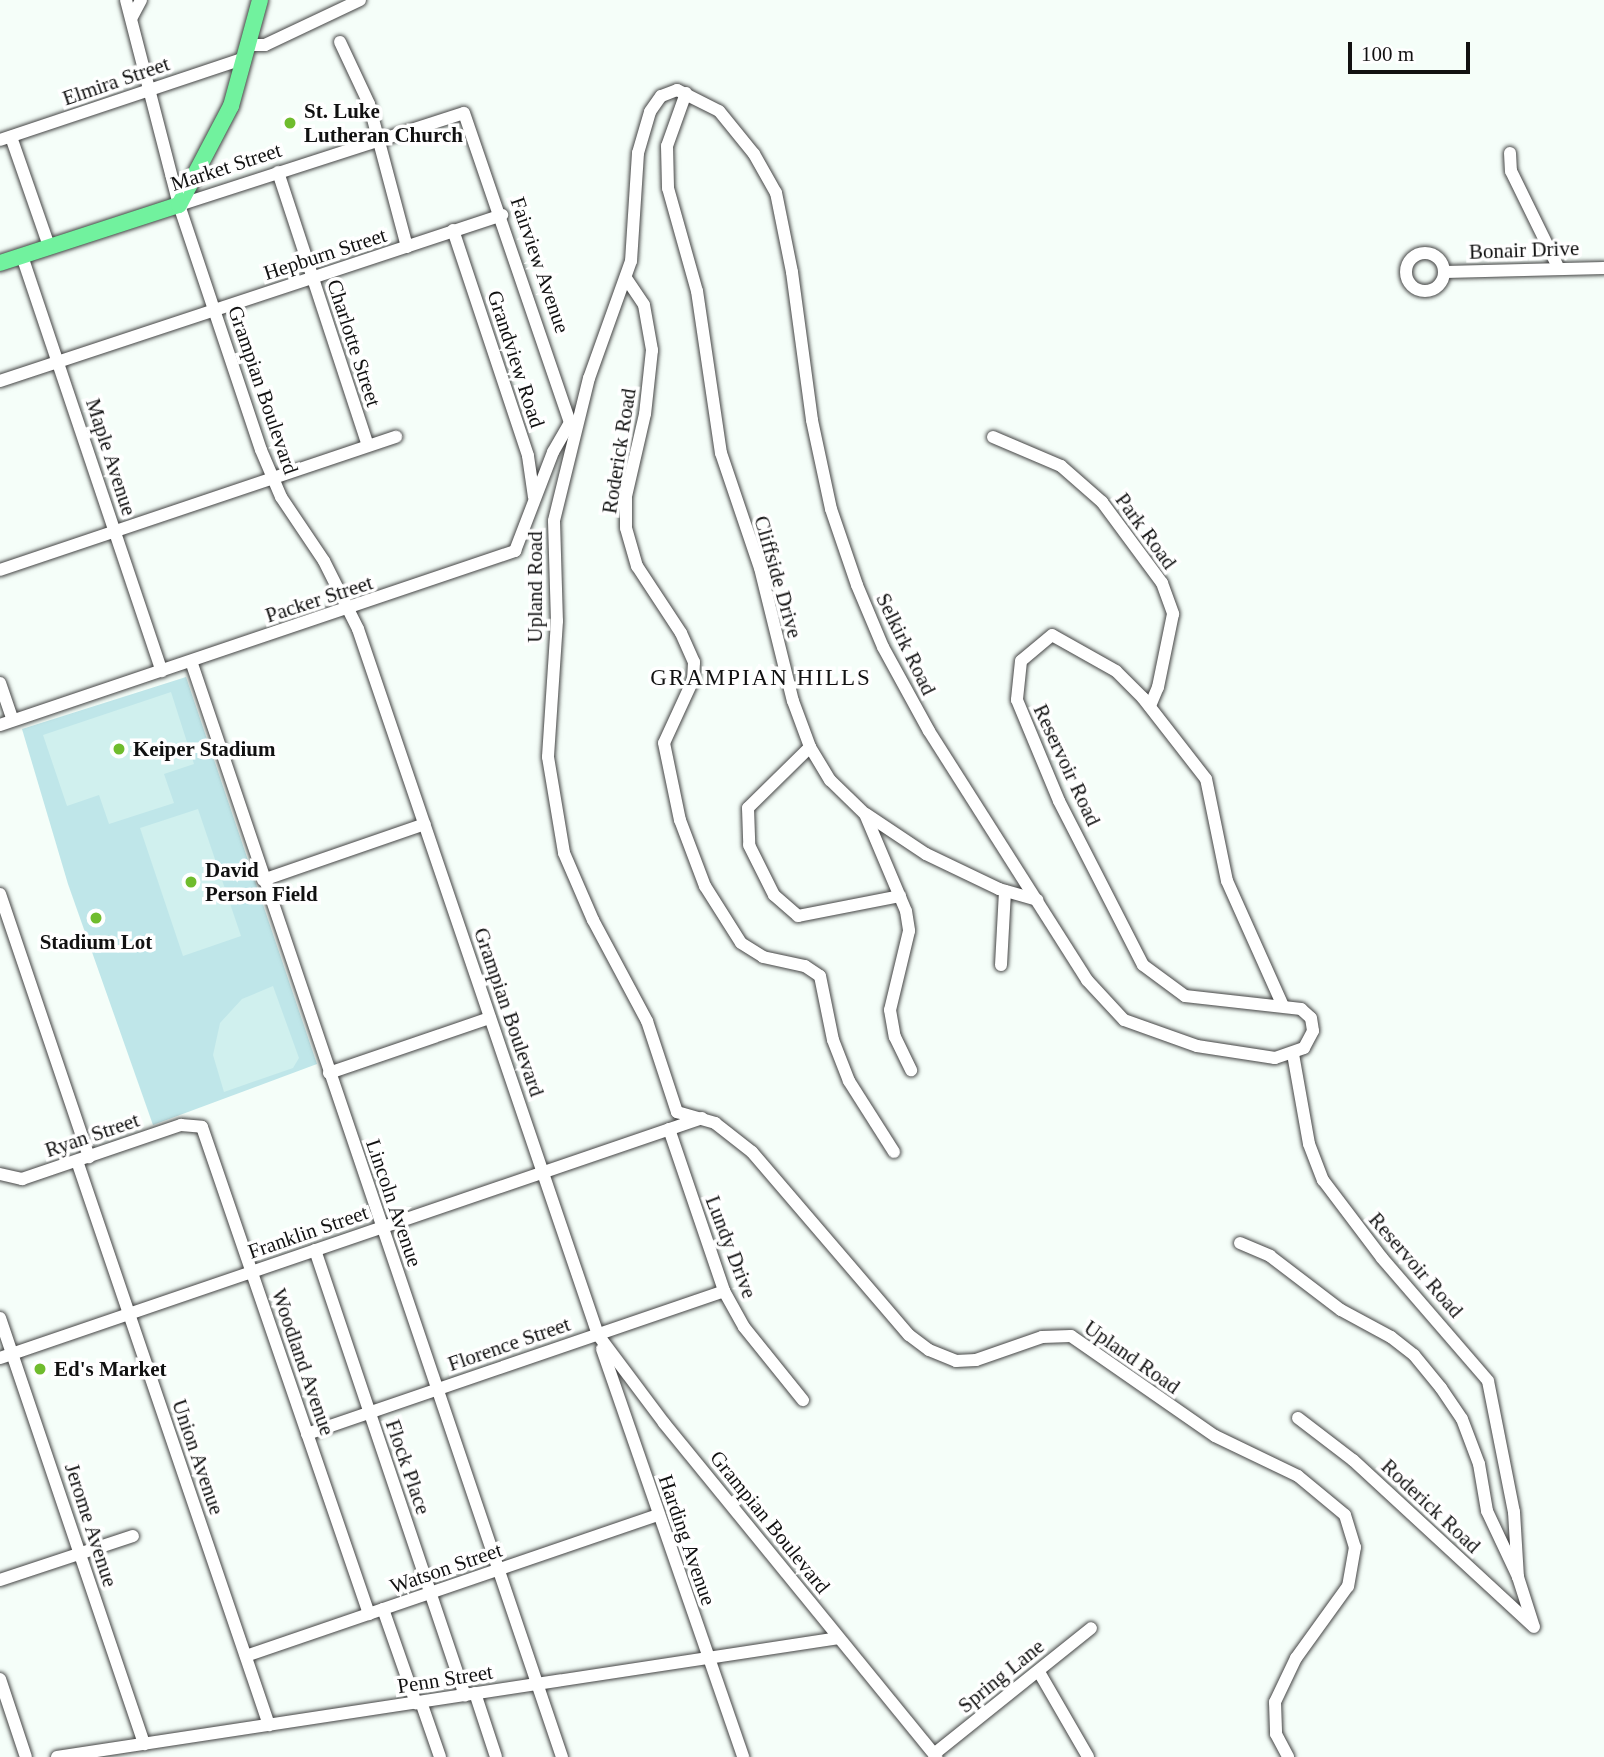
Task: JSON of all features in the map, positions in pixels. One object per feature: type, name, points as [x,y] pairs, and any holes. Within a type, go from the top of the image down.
[{"type":"main road","points":[[179,205],[231,106],[260,0]]},
{"type":"main road","name":"Market Street","points":[[0,263],[179,205]]},
{"type":"street","name":"Grampian Boulevard","points":[[127,0],[179,205],[272,478],[350,608],[598,1335],[664,1423],[935,1756]]},
{"type":"street","points":[[132,17],[141,0]]},
{"type":"street","name":"Elmira Street","points":[[6,139],[247,52],[360,0]]},
{"type":"street","points":[[340,42],[369,104],[376,139],[407,247]]},
{"type":"street","name":"Upland Road","points":[[686,93],[666,92],[647,120],[637,164],[634,247],[626,278],[572,428],[552,543],[558,621],[548,736],[554,813],[577,888],[647,1021],[677,1112],[702,1118],[726,1130],[751,1152],[895,1320],[929,1350],[951,1360],[968,1361],[1042,1337],[1072,1336],[1158,1400],[1215,1436],[1287,1469],[1339,1509],[1353,1533],[1354,1569],[1345,1593],[1296,1658],[1278,1690],[1274,1723],[1288,1757]]},
{"type":"street","name":"Cliffside Drive","points":[[686,93],[667,146],[668,188],[698,291],[721,453],[760,568],[780,655],[810,747],[835,786],[865,814]]},
{"type":"street","name":"Selkirk Road","points":[[686,93],[724,115],[776,193],[792,272],[811,420],[831,509],[857,585],[883,647],[929,731],[1087,980],[1124,1020],[1237,1054],[1266,1058],[1293,1054]]},
{"type":"street","name":"Market Street","points":[[179,205],[376,139],[464,113]]},
{"type":"street","name":"Fairview Avenue","points":[[464,113],[502,215],[572,428]]},
{"type":"street","points":[[6,139],[49,246]]},
{"type":"street","points":[[1510,153],[1511,171],[1558,267]]},
{"type":"street","name":"Charlotte Street","points":[[278,172],[368,445]]},
{"type":"street","name":"Hepburn Street","points":[[0,381],[502,215]]},
{"type":"street","name":"Grandview Road","points":[[453,230],[528,456],[534,501]]},
{"type":"street","name":"Maple Avenue","points":[[22,256],[162,671]]},
{"type":"street","name":"Bonair Drive","points":[[1444,272],[1558,267],[1604,268]]},
{"type":"street","name":"Roderick Road","points":[[626,278],[644,305],[652,350],[645,414],[626,496],[626,528],[641,575],[681,633],[694,662],[693,680],[664,743],[680,820],[705,886],[741,943],[763,957],[811,968],[820,976],[833,1040],[849,1081],[894,1152]]},
{"type":"street","name":"Packer Street","points":[[0,725],[515,551],[534,501],[572,428]]},
{"type":"street","name":"Park Road","points":[[993,437],[1061,466],[1102,502],[1162,583],[1172,614],[1158,687],[1150,706]]},
{"type":"street","points":[[0,570],[368,445],[397,438]]},
{"type":"street","name":"Reservoir Road","points":[[1283,1006],[1227,881],[1206,779],[1150,706],[1116,671],[1052,635],[1023,659],[1018,668],[1017,700],[1033,744],[1143,965],[1185,996],[1283,1006],[1307,1012],[1313,1024],[1308,1044],[1293,1054],[1309,1144],[1323,1180],[1382,1258],[1489,1381],[1514,1512],[1518,1577]]},
{"type":"street","name":"Lincoln Avenue","points":[[191,661],[562,1757]]},
{"type":"street","points":[[0,683],[13,720]]},
{"type":"street","points":[[810,747],[748,808],[749,845],[764,879],[783,908],[798,916],[900,896]]},
{"type":"street","points":[[865,814],[926,854],[1005,891],[1037,900]]},
{"type":"street","points":[[865,814],[900,896],[909,931],[890,1010],[895,1037],[911,1070]]},
{"type":"street","points":[[264,880],[425,824]]},
{"type":"street","points":[[1001,965],[1005,891]]},
{"type":"street","name":"Union Avenue","points":[[0,894],[3,914],[83,1159],[129,1313],[269,1725]]},
{"type":"street","points":[[329,1073],[490,1018]]},
{"type":"street","points":[[669,1129],[702,1118]]},
{"type":"street","name":"Ryan Street","points":[[0,1174],[22,1180],[181,1125],[197,1124]]},
{"type":"street","name":"Woodland Avenue","points":[[197,1124],[205,1134],[369,1614]]},
{"type":"street","name":"Franklin Street","points":[[6,1356],[669,1129]]},
{"type":"street","name":"Lundy Drive","points":[[669,1129],[724,1291],[744,1327],[803,1400]]},
{"type":"street","points":[[1240,1243],[1270,1256],[1341,1310],[1414,1354],[1462,1419],[1479,1464],[1487,1511],[1518,1577]]},
{"type":"street","name":"Flock Place","points":[[315,1251],[431,1592],[496,1757]]},
{"type":"street","name":"Florence Street","points":[[307,1434],[724,1291]]},
{"type":"street","name":"Jerome Avenue","points":[[0,1318],[6,1356],[80,1554],[144,1744]]},
{"type":"street","name":"Harding Avenue","points":[[598,1335],[743,1757]]},
{"type":"street","name":"Roderick Road","points":[[1298,1418],[1353,1460],[1534,1627],[1518,1577]]},
{"type":"street","name":"Watson Street","points":[[246,1656],[658,1515]]},
{"type":"street","points":[[0,1580],[133,1536]]},
{"type":"street","points":[[383,1609],[440,1757]]},
{"type":"street","name":"Spring Lane","points":[[935,1756],[1091,1628]]},
{"type":"street","name":"Penn Street","points":[[57,1757],[109,1753],[144,1744],[839,1638]]},
{"type":"street","points":[[1039,1672],[1088,1757]]},
{"type":"street","points":[[0,1679],[26,1757]]},
{"type":"shaded area","points":[[186,677],[317,1064],[153,1125],[68,884],[22,729]]},
{"type":"shaded area","name":"Keiper Stadium","points":[[171,692],[194,764],[164,774],[174,803],[109,824],[99,795],[67,806],[43,735]]},
{"type":"shaded area","name":"David Person Field","points":[[198,809],[241,936],[183,956],[140,828]]},
{"type":"shaded area","points":[[273,986],[299,1058],[293,1068],[224,1092],[213,1055],[220,1023],[242,999]]},
{"type":"place","name":"St. Luke Lutheran Church","points":[[290,123]]},
{"type":"place","name":"Keiper Stadium","points":[[119,749]]},
{"type":"place","name":"David Person Field","points":[[191,882]]},
{"type":"place","name":"Stadium Lot","points":[[96,918]]},
{"type":"place","name":"Ed's Market","points":[[40,1369]]},
{"type":"district","name":"GRAMPIAN HILLS","points":[[761,678]]}]
